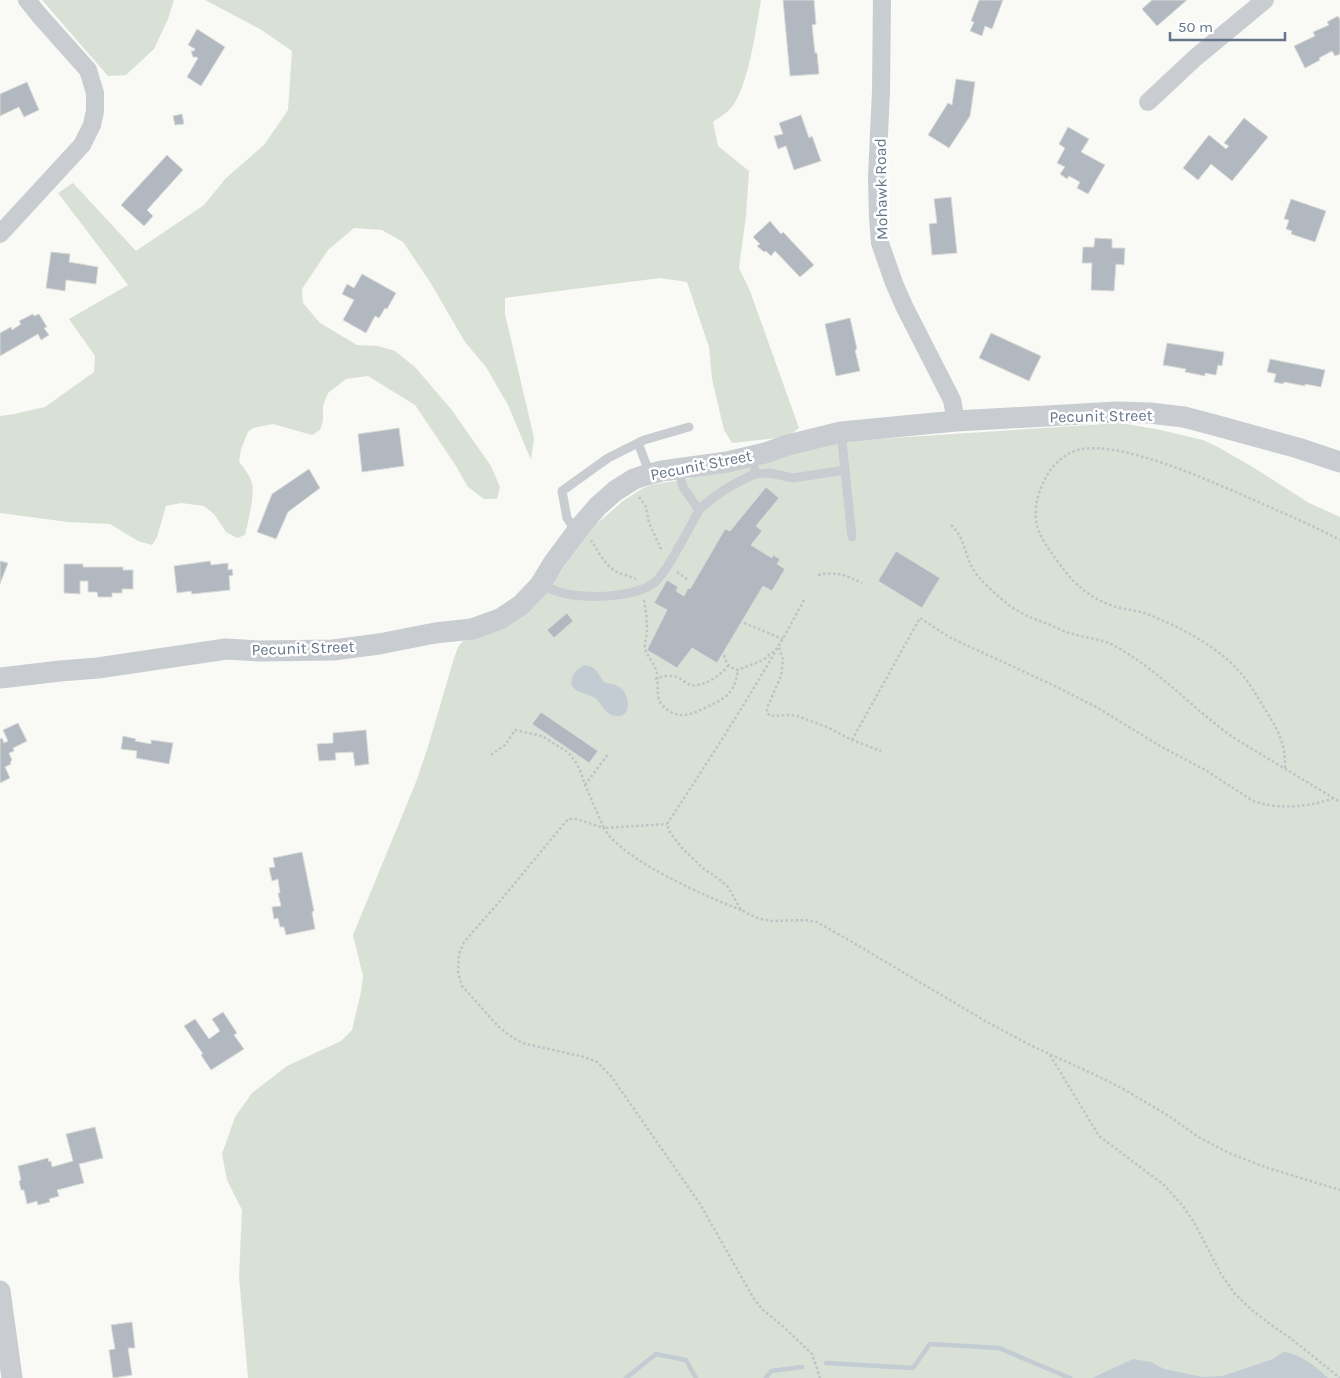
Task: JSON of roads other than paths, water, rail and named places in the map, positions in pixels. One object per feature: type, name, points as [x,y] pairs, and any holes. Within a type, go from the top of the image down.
[{"type":"street","points":[[0,234],[82,145],[92,125],[95,111],[95,92],[88,70],[27,0]]},
{"type":"street","name":"Mohawk Road","points":[[882,0],[882,82],[877,177],[880,243],[891,276],[905,308],[952,400],[956,421]]},
{"type":"street","points":[[1148,102],[1195,58],[1265,0]]},
{"type":"street","name":"Pecunit Street","points":[[0,678],[98,668],[226,649],[259,651],[333,650],[379,644],[435,633],[472,629],[513,612],[528,598],[540,585],[578,529],[605,499],[615,491],[642,477],[678,469],[727,462],[754,465],[841,432],[956,421],[1117,412],[1150,413],[1184,417],[1298,448],[1340,462]]},
{"type":"street","points":[[0,1290],[2,1323],[12,1378]]},
{"type":"lane","points":[[578,529],[567,518],[562,491],[608,458],[644,440],[689,427]]},
{"type":"lane","points":[[841,432],[852,538]]},
{"type":"lane","points":[[638,443],[642,477]]},
{"type":"lane","points":[[540,585],[561,593],[573,595],[610,595],[643,589],[658,580],[699,510],[710,498],[726,488],[754,465],[770,473],[793,478],[845,470]]},
{"type":"lane","points":[[678,469],[683,487],[699,510]]},
{"type":"waterway","points":[[826,1363],[913,1368],[930,1344],[999,1348],[1070,1378]]},
{"type":"waterway","points":[[626,1378],[656,1354],[686,1360],[696,1378]]},
{"type":"waterway","points":[[766,1378],[771,1371],[802,1367]]}]
